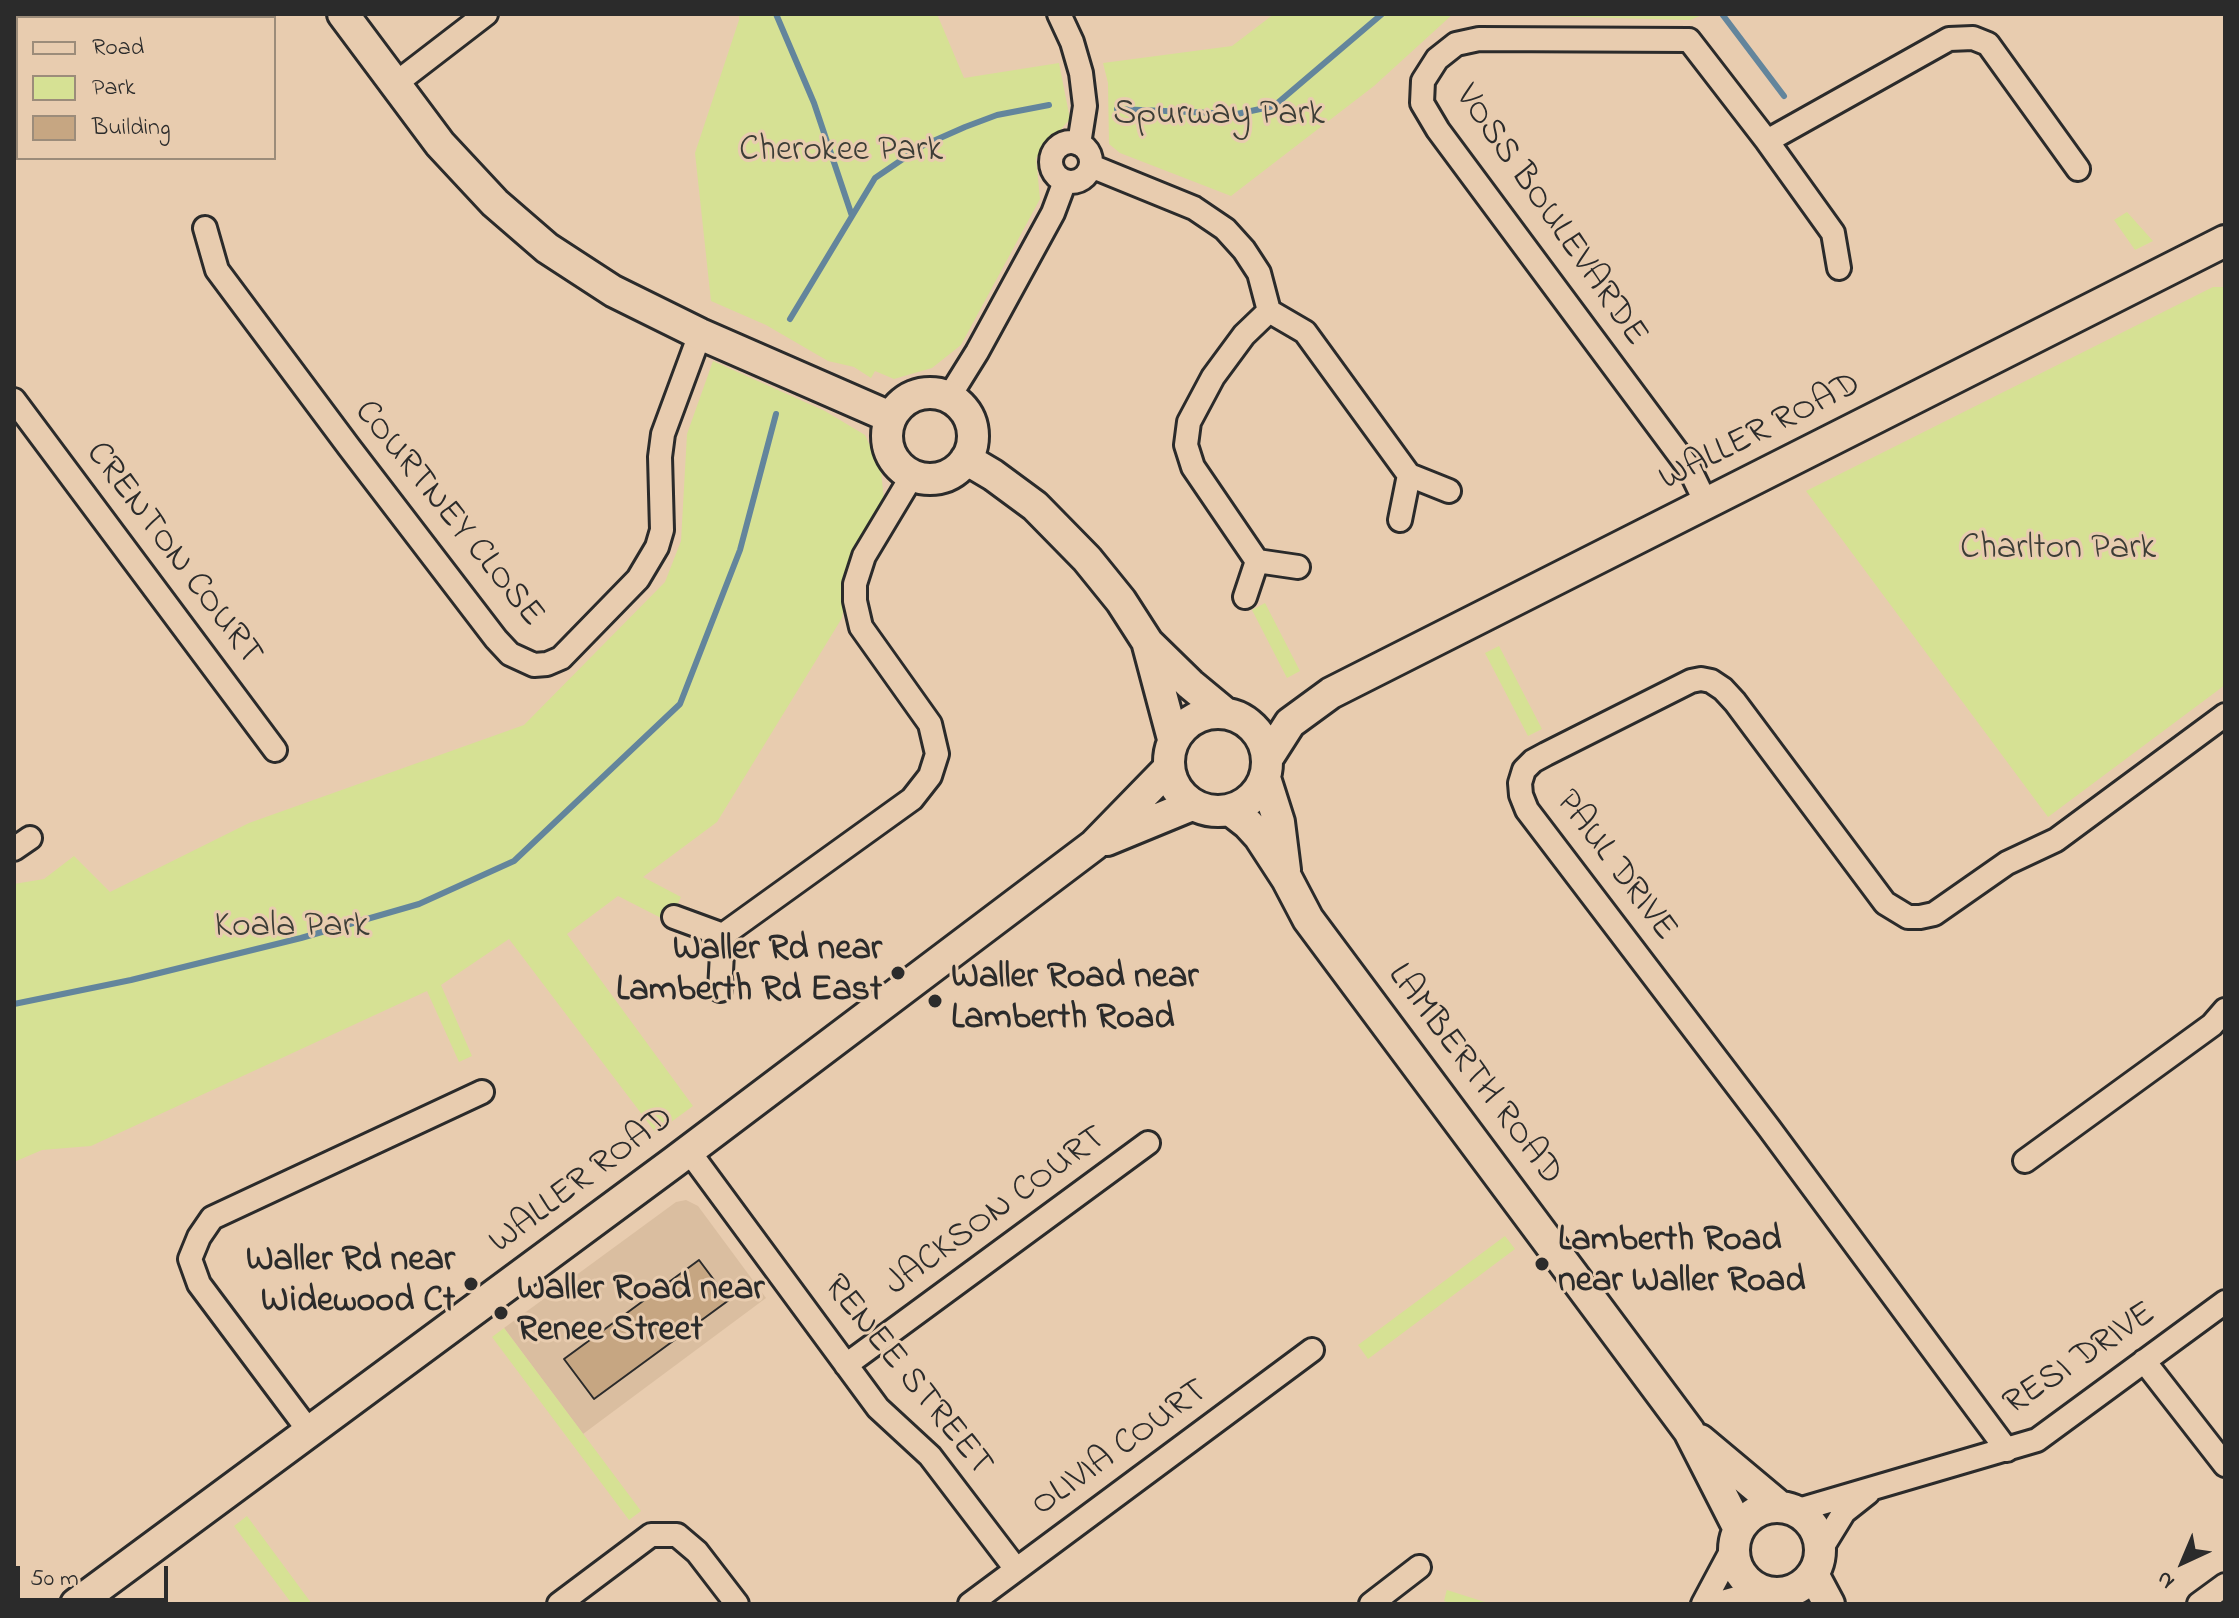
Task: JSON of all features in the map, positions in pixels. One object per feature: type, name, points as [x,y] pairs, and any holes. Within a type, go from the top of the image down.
[{"type":"street","points":[[343,14],[440,144],[495,203],[547,248],[613,291],[700,334],[890,417]]},
{"type":"street","points":[[395,84],[486,14]]},
{"type":"street","points":[[1059,14],[1081,73],[1085,106],[1079,144]]},
{"type":"street","points":[[1839,268],[1833,233],[1767,141],[1949,39],[1973,38],[1988,44],[2078,169]]},
{"type":"street","name":"VOSS BOULEVARDE","points":[[1707,505],[1689,468],[1438,130],[1422,103],[1423,81],[1437,59],[1456,44],[1479,39],[1689,40],[1767,141]]},
{"type":"street","points":[[1064,144],[1079,144],[1087,151],[1091,166],[1081,179],[1065,181],[1054,171],[1053,155],[1064,144]]},
{"type":"street","points":[[1091,166],[1194,208],[1225,229],[1259,273],[1269,311],[1305,332],[1409,475],[1449,491]]},
{"type":"street","points":[[949,397],[1053,213],[1065,181]]},
{"type":"street","name":"COURTNEY CLOSE","points":[[205,228],[217,270],[349,447],[496,639],[510,654],[534,665],[561,658],[638,579],[657,547],[662,530],[660,457],[663,434],[700,334]]},
{"type":"street","name":"WALLER ROAD","points":[[1266,769],[1290,723],[1331,693],[2225,241]]},
{"type":"street","points":[[1269,311],[1244,335],[1213,377],[1189,422],[1186,445],[1193,467],[1257,561],[1298,567]]},
{"type":"street","points":[[936,392],[961,406],[973,431],[972,446],[956,471],[942,478],[912,476],[900,468],[887,444],[886,430],[890,417],[898,405],[909,397],[936,392]]},
{"type":"street","name":"CRENTON COURT","points":[[14,400],[275,750]]},
{"type":"street","points":[[966,459],[1035,506],[1087,559],[1121,601],[1148,643],[1190,684],[1256,729],[1264,743],[1266,769],[1257,793],[1245,804],[1217,812],[1192,805],[1176,789],[1148,643]]},
{"type":"street","points":[[1400,520],[1409,475]]},
{"type":"street","points":[[723,935],[912,799],[930,776],[937,754],[930,724],[861,627],[855,601],[855,584],[864,556],[912,476]]},
{"type":"street","points":[[1245,597],[1257,561]]},
{"type":"street","name":"PAUL DRIVE","points":[[2007,1450],[1769,1128],[1527,810],[1520,783],[1524,770],[1546,754],[1691,681],[1711,681],[1735,702],[1885,903],[1908,917],[1920,917],[1934,914],[2007,863],[2056,840],[2224,717]]},
{"type":"street","name":"WALLER ROAD","points":[[1234,716],[1331,693]]},
{"type":"street","points":[[1170,754],[1182,727],[1194,718],[1209,713],[1234,716]]},
{"type":"street","name":"WALLER ROAD","points":[[76,1604],[1094,845],[1170,754]]},
{"type":"street","name":"LAMBERTH ROAD","points":[[1266,769],[1279,822],[1287,879]]},
{"type":"street","name":"WALLER ROAD","points":[[1094,845],[1192,805]]},
{"type":"street","name":"LAMBERTH ROAD","points":[[1230,810],[1259,836],[1308,919],[1689,1431],[1736,1537],[1734,1560],[1740,1573],[1749,1584],[1778,1596]]},
{"type":"street","points":[[674,917],[723,935]]},
{"type":"street","points":[[720,990],[723,935]]},
{"type":"street","points":[[2025,1161],[2212,1025],[2225,1010]]},
{"type":"street","points":[[309,1431],[199,1284],[190,1259],[199,1237],[212,1218],[482,1092]]},
{"type":"street","name":"JACKSON COURT","points":[[846,1365],[1148,1143]]},
{"type":"street","name":"RENEE STREET","points":[[688,1150],[878,1408],[930,1456],[1016,1569]]},
{"type":"street","name":"RESI DRIVE","points":[[1787,1509],[2037,1440],[2225,1302]]},
{"type":"street","name":"OLIVIA COURT","points":[[970,1604],[1312,1350]]},
{"type":"street","points":[[2144,1361],[2225,1465]]},
{"type":"street","name":"LAMBERTH ROAD","points":[[1689,1431],[1814,1527],[1817,1562],[1829,1604]]},
{"type":"street","name":"RESI DRIVE","points":[[1817,1562],[1844,1512],[1875,1487]]},
{"type":"street","points":[[1703,1604],[1746,1519],[1768,1508],[1787,1509]]},
{"type":"street","points":[[559,1604],[651,1535],[677,1535],[697,1552],[737,1604]]},
{"type":"street","points":[[1715,1604],[1778,1596],[1793,1591],[1805,1584],[1817,1562]]},
{"type":"street","points":[[1371,1604],[1419,1567]]},
{"type":"street","points":[[2199,1604],[2225,1585]]},
{"type":"shaded area","points":[[686,1200],[698,1206],[766,1298],[583,1434],[504,1328],[676,1202]]},
{"type":"green space","name":"Cherokee Park","points":[[739,14],[937,14],[964,78],[1059,63],[1070,119],[1036,158],[1040,199],[961,345],[932,368],[894,379],[875,371],[871,378],[854,367],[828,361],[766,325],[711,301],[695,153]]},
{"type":"green space","name":"Spurway Park","points":[[1274,14],[1453,14],[1374,86],[1231,196],[1120,153],[1109,144],[1108,83],[1103,63],[1232,46]]},
{"type":"green space","points":[[1466,14],[1705,14],[1690,20]]},
{"type":"green space","points":[[2127,212],[2153,241],[2135,250],[2114,220]]},
{"type":"green space","name":"Charlton Park","points":[[2213,287],[2225,287],[2225,685],[2048,817],[1806,491]]},
{"type":"green space","name":"Koala Park","points":[[713,361],[825,411],[865,435],[881,470],[884,501],[852,555],[842,618],[717,822],[643,877],[681,897],[669,922],[618,896],[567,934],[693,1106],[656,1133],[509,939],[441,985],[472,1056],[459,1062],[427,991],[91,1146],[42,1150],[14,1162],[14,884],[44,879],[74,856],[110,892],[249,823],[524,725],[665,582],[681,541],[687,434]]},
{"type":"green space","points":[[1265,603],[1300,671],[1287,678],[1252,610]]},
{"type":"green space","points":[[1499,646],[1542,729],[1528,736],[1485,653]]},
{"type":"green space","points":[[1505,1236],[1515,1249],[1368,1359],[1358,1345]]},
{"type":"green space","points":[[504,1328],[641,1511],[629,1520],[492,1337]]},
{"type":"green space","points":[[247,1516],[312,1604],[292,1604],[234,1526]]},
{"type":"green space","points":[[1447,1589],[1491,1604],[1453,1604],[1444,1601]]},
{"type":"building","points":[[699,1260],[729,1300],[594,1399],[564,1359]]},
{"type":"waterway","points":[[776,14],[814,103],[852,216]]},
{"type":"waterway","points":[[1117,109],[1237,114],[1274,106],[1382,14]]},
{"type":"waterway","points":[[1722,14],[1784,96]]},
{"type":"waterway","points":[[790,319],[875,178],[922,146],[965,127],[997,115],[1049,105]]},
{"type":"waterway","points":[[14,1004],[131,980],[301,938],[419,904],[514,861],[680,704],[740,550],[776,414]]},
{"type":"place","name":"Waller Rd near Lamberth Rd East","points":[[898,973]]},
{"type":"place","name":"Waller Road near Lamberth Road","points":[[935,1001]]},
{"type":"place","name":"Lamberth Road near Waller Road","points":[[1542,1264]]},
{"type":"place","name":"Waller Rd near Widewood Ct","points":[[471,1284]]},
{"type":"place","name":"Waller Road near Renee Street","points":[[501,1313]]}]
